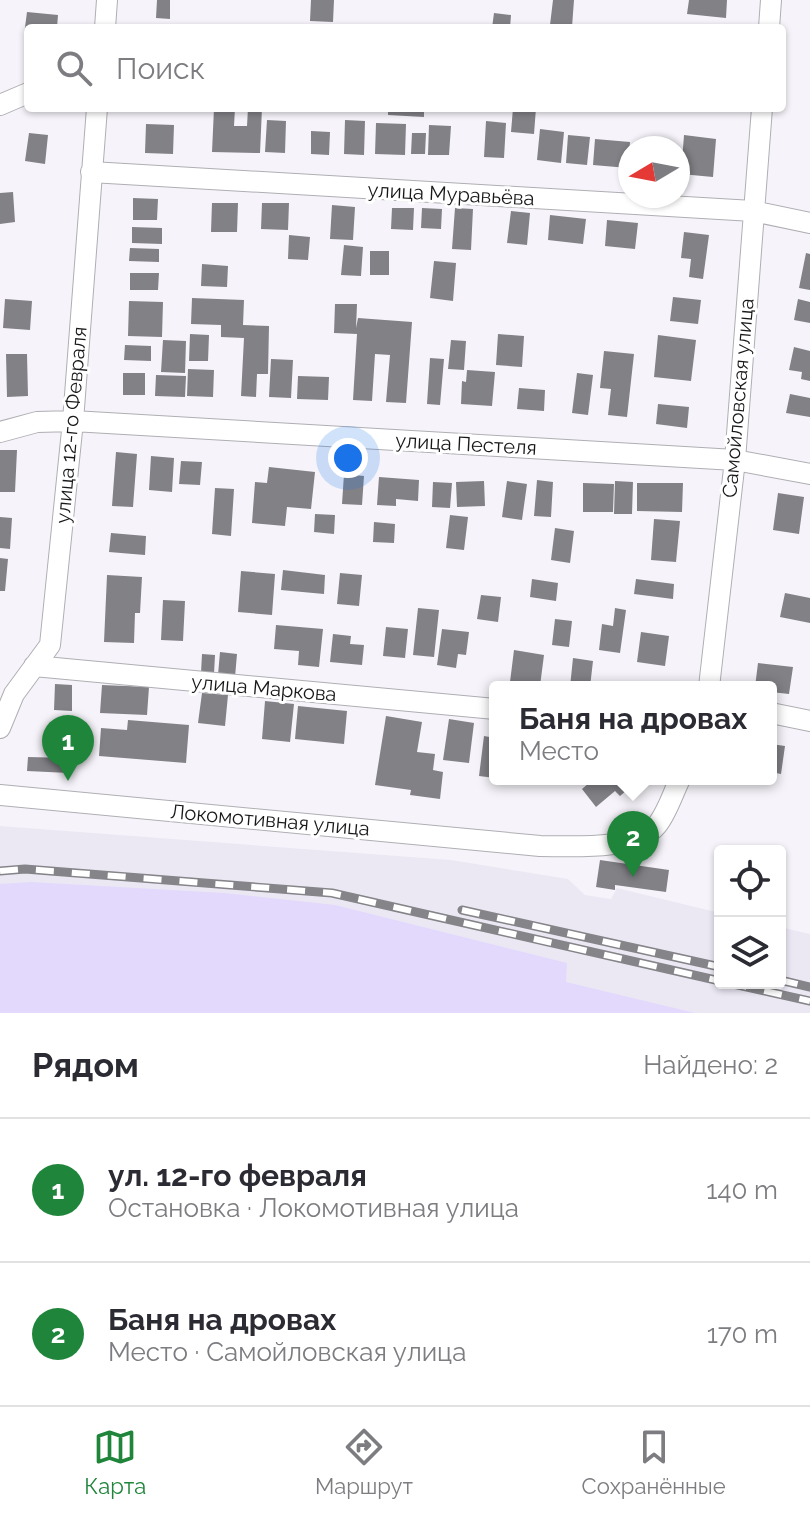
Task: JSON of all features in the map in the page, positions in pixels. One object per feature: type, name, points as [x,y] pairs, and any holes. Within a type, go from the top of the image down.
[{"type":"street","points":[[105,24],[107,0]]},
{"type":"street","points":[[769,24],[771,0]]},
{"type":"street","points":[[0,105],[24,95]]},
{"type":"street","name":"улица 12-го Февраля","points":[[0,728],[14,694],[50,645],[73,421],[97,112]]},
{"type":"street","name":"Самойловская улица","points":[[710,681],[735,460],[762,112]]},
{"type":"street","name":"улица Муравьёва","points":[[91,172],[753,211],[810,223]]},
{"type":"street","name":"улица Пестеля","points":[[0,432],[37,422],[73,421],[735,460],[810,474]]},
{"type":"street","name":"улица Маркова","points":[[34,666],[489,708]]},
{"type":"street","points":[[777,714],[810,721]]},
{"type":"street","name":"Локомотивная улица","points":[[0,795],[540,846],[600,846],[628,841],[656,827],[677,785]]},
{"type":"shaded area","points":[[0,826],[451,860],[568,879],[585,895],[611,899],[617,888],[714,912],[714,989],[786,989],[786,928],[810,934],[810,1013],[645,1013],[0,927]]},
{"type":"shaded area","points":[[31,882],[224,893],[335,905],[567,963],[566,982],[695,1013],[0,1013],[0,884]]},
{"type":"building","points":[[157,0],[170,0],[170,19],[156,18]]},
{"type":"building","points":[[311,0],[334,0],[333,22],[310,21]]},
{"type":"building","points":[[553,0],[574,0],[572,24],[550,24]]},
{"type":"building","points":[[689,0],[727,0],[726,18],[687,14]]},
{"type":"building","points":[[27,12],[58,15],[57,24],[25,24]]},
{"type":"building","points":[[494,13],[511,15],[510,24],[493,24]]},
{"type":"building","points":[[214,112],[235,112],[234,126],[247,126],[248,112],[262,112],[260,153],[212,152]]},
{"type":"building","points":[[388,112],[424,112],[424,117],[388,115]]},
{"type":"building","points":[[513,112],[536,112],[534,134],[511,132]]},
{"type":"building","points":[[267,120],[286,121],[285,153],[265,152]]},
{"type":"building","points":[[345,120],[365,121],[364,155],[344,154]]},
{"type":"building","points":[[486,121],[506,123],[504,158],[484,157]]},
{"type":"building","points":[[376,123],[406,124],[405,155],[375,154]]},
{"type":"building","points":[[146,124],[174,125],[173,154],[145,153]]},
{"type":"building","points":[[429,125],[451,126],[449,155],[428,155]]},
{"type":"building","points":[[540,129],[564,132],[561,163],[537,160]]},
{"type":"building","points":[[311,131],[330,132],[329,155],[311,154]]},
{"type":"building","points":[[29,133],[48,135],[45,164],[25,161]]},
{"type":"building","points":[[412,133],[426,133],[425,154],[411,154]]},
{"type":"building","points":[[568,135],[590,137],[587,165],[566,163]]},
{"type":"building","points":[[684,135],[716,139],[713,177],[690,175],[690,136]]},
{"type":"building","points":[[595,139],[618,141],[618,167],[593,165]]},
{"type":"building","points":[[13,192],[15,222],[0,224],[0,193]]},
{"type":"building","points":[[133,198],[158,199],[157,220],[133,220]]},
{"type":"building","points":[[212,203],[238,203],[237,232],[211,232]]},
{"type":"building","points":[[262,203],[289,203],[288,230],[261,229]]},
{"type":"building","points":[[332,205],[355,207],[353,240],[330,239]]},
{"type":"building","points":[[392,208],[414,208],[413,230],[391,229]]},
{"type":"building","points":[[422,208],[442,209],[441,229],[421,228]]},
{"type":"building","points":[[455,208],[473,209],[471,250],[452,249]]},
{"type":"building","points":[[511,211],[530,213],[527,245],[507,243]]},
{"type":"building","points":[[550,215],[586,219],[583,244],[548,240]]},
{"type":"building","points":[[607,220],[638,223],[635,249],[605,246]]},
{"type":"building","points":[[132,227],[162,228],[162,244],[132,243]]},
{"type":"building","points":[[684,232],[709,235],[703,279],[689,277],[691,259],[681,258]]},
{"type":"building","points":[[289,235],[310,237],[308,260],[288,259]]},
{"type":"building","points":[[344,245],[363,247],[361,276],[341,275]]},
{"type":"building","points":[[130,248],[159,249],[159,262],[129,261]]},
{"type":"building","points":[[370,251],[389,251],[389,275],[370,275]]},
{"type":"building","points":[[806,253],[810,254],[810,290],[799,288]]},
{"type":"building","points":[[434,261],[456,263],[453,301],[430,298]]},
{"type":"building","points":[[202,264],[228,266],[227,287],[201,286]]},
{"type":"building","points":[[130,273],[159,273],[158,290],[130,290]]},
{"type":"building","points":[[673,297],[701,300],[698,324],[670,321]]},
{"type":"building","points":[[192,298],[244,300],[243,325],[269,326],[268,374],[257,374],[256,397],[241,396],[244,338],[221,337],[221,325],[191,324]]},
{"type":"building","points":[[5,299],[32,301],[30,330],[3,328]]},
{"type":"building","points":[[798,299],[810,302],[810,323],[794,320]]},
{"type":"building","points":[[129,301],[163,302],[162,337],[128,336]]},
{"type":"building","points":[[335,304],[357,304],[356,328],[358,318],[412,322],[406,403],[386,402],[390,355],[375,354],[372,401],[353,400],[357,334],[334,333]]},
{"type":"building","points":[[190,334],[209,335],[208,361],[189,361]]},
{"type":"building","points":[[498,334],[524,336],[522,367],[496,365]]},
{"type":"building","points":[[658,335],[696,340],[691,381],[654,377]]},
{"type":"building","points":[[163,340],[186,341],[185,373],[161,372]]},
{"type":"building","points":[[451,340],[466,341],[464,370],[448,369]]},
{"type":"building","points":[[125,345],[151,346],[151,361],[124,360]]},
{"type":"building","points":[[794,347],[810,351],[810,381],[801,379],[802,372],[789,370]]},
{"type":"building","points":[[604,351],[634,354],[627,417],[608,415],[611,389],[600,388]]},
{"type":"building","points":[[6,354],[27,354],[28,396],[7,397]]},
{"type":"building","points":[[430,358],[444,359],[440,405],[427,404]]},
{"type":"building","points":[[271,359],[293,360],[291,398],[269,397]]},
{"type":"building","points":[[188,369],[214,370],[213,397],[187,396]]},
{"type":"building","points":[[467,370],[495,372],[492,406],[461,404],[462,381],[466,382]]},
{"type":"building","points":[[123,373],[145,373],[145,395],[123,395]]},
{"type":"building","points":[[577,373],[593,375],[588,415],[572,413]]},
{"type":"building","points":[[156,375],[186,376],[185,397],[155,396]]},
{"type":"building","points":[[298,376],[329,377],[328,400],[297,399]]},
{"type":"building","points":[[519,388],[545,390],[544,411],[517,409]]},
{"type":"building","points":[[790,394],[810,398],[810,417],[786,413]]},
{"type":"building","points":[[658,404],[689,407],[687,428],[656,424]]},
{"type":"building","points":[[0,450],[17,450],[15,492],[0,492]]},
{"type":"building","points":[[116,452],[137,454],[133,507],[112,506]]},
{"type":"building","points":[[151,456],[174,458],[172,492],[149,490]]},
{"type":"building","points":[[181,461],[202,462],[200,485],[179,484]]},
{"type":"building","points":[[269,467],[315,472],[311,509],[287,507],[285,526],[252,523],[255,482],[267,483]]},
{"type":"building","points":[[344,474],[364,476],[362,505],[342,504]]},
{"type":"building","points":[[379,477],[419,480],[418,501],[396,499],[396,506],[377,505]]},
{"type":"building","points":[[537,480],[553,482],[551,517],[534,516]]},
{"type":"building","points":[[484,481],[485,506],[457,507],[456,482]]},
{"type":"building","points":[[507,481],[527,484],[522,520],[502,517]]},
{"type":"building","points":[[615,481],[633,482],[632,514],[614,514]]},
{"type":"building","points":[[433,482],[452,483],[450,508],[432,507]]},
{"type":"building","points":[[583,483],[614,484],[613,512],[583,512]]},
{"type":"building","points":[[637,483],[683,483],[682,512],[637,511]]},
{"type":"building","points":[[215,488],[234,489],[231,536],[212,534]]},
{"type":"building","points":[[778,493],[804,497],[799,534],[773,530]]},
{"type":"building","points":[[315,514],[335,515],[334,534],[314,532]]},
{"type":"building","points":[[450,515],[468,517],[464,550],[446,548]]},
{"type":"building","points":[[0,517],[12,518],[10,549],[0,548]]},
{"type":"building","points":[[654,519],[680,521],[676,562],[651,560]]},
{"type":"building","points":[[374,522],[395,524],[394,543],[373,542]]},
{"type":"building","points":[[555,528],[574,531],[570,563],[551,560]]},
{"type":"building","points":[[111,533],[146,536],[145,555],[109,552]]},
{"type":"building","points":[[0,558],[8,559],[5,591],[0,591]]},
{"type":"building","points":[[283,570],[325,575],[324,594],[281,590]]},
{"type":"building","points":[[241,571],[275,574],[272,615],[238,612]]},
{"type":"building","points":[[340,573],[362,575],[359,606],[337,604]]},
{"type":"building","points":[[107,575],[142,577],[140,613],[135,613],[134,643],[104,642]]},
{"type":"building","points":[[532,579],[558,583],[556,601],[530,597]]},
{"type":"building","points":[[636,579],[674,584],[673,599],[634,594]]},
{"type":"building","points":[[785,593],[810,598],[810,623],[780,617]]},
{"type":"building","points":[[481,595],[501,597],[498,622],[477,619]]},
{"type":"building","points":[[163,600],[185,601],[183,641],[161,640]]},
{"type":"building","points":[[418,608],[439,610],[434,657],[413,655]]},
{"type":"building","points":[[615,608],[626,610],[620,653],[599,650],[602,624],[613,626]]},
{"type":"building","points":[[555,619],[572,621],[569,647],[552,645]]},
{"type":"building","points":[[276,625],[323,629],[319,667],[298,665],[299,651],[274,649]]},
{"type":"building","points":[[386,627],[408,629],[405,658],[383,656]]},
{"type":"building","points":[[442,629],[469,632],[466,655],[458,654],[456,668],[437,665]]},
{"type":"building","points":[[641,632],[669,636],[665,666],[637,662]]},
{"type":"building","points":[[333,634],[351,636],[350,644],[364,645],[362,665],[330,662]]},
{"type":"building","points":[[514,650],[544,655],[541,681],[510,681]]},
{"type":"building","points":[[220,652],[237,654],[235,677],[218,675]]},
{"type":"building","points":[[202,654],[215,655],[214,674],[201,673]]},
{"type":"building","points":[[573,658],[593,661],[591,681],[571,681]]},
{"type":"building","points":[[758,663],[793,667],[789,694],[777,693],[777,681],[756,681]]},
{"type":"building","points":[[55,684],[72,685],[72,711],[54,710]]},
{"type":"building","points":[[102,685],[149,687],[147,715],[100,713]]},
{"type":"building","points":[[202,693],[228,695],[225,726],[198,723]]},
{"type":"building","points":[[265,701],[294,704],[290,742],[262,739]]},
{"type":"building","points":[[298,706],[347,711],[344,744],[295,739]]},
{"type":"building","points":[[386,716],[422,722],[417,752],[435,754],[433,770],[443,772],[440,799],[410,795],[411,790],[375,785]]},
{"type":"building","points":[[449,719],[474,723],[469,763],[443,760]]},
{"type":"building","points":[[128,720],[189,725],[186,763],[99,756],[101,728],[127,730]]},
{"type":"building","points":[[484,736],[489,737],[489,777],[479,776]]},
{"type":"building","points":[[777,745],[785,746],[781,774],[777,773]]},
{"type":"building","points":[[28,757],[70,758],[69,773],[27,771]]},
{"type":"building","points":[[587,785],[633,785],[620,796],[615,791],[596,807],[582,789]]},
{"type":"building","points":[[600,860],[669,870],[666,892],[615,885],[615,890],[596,887]]},
{"type":"railway","points":[[0,871],[25,869],[332,893],[714,980]]},
{"type":"railway","points":[[462,910],[714,966]]},
{"type":"railway","points":[[786,981],[810,987]]},
{"type":"railway","points":[[756,989],[810,1001]]},
{"type":"place","name":"ул. 12-го февраля","points":[[68,781]]},
{"type":"place","name":"Баня на дровах","points":[[633,877]]}]
